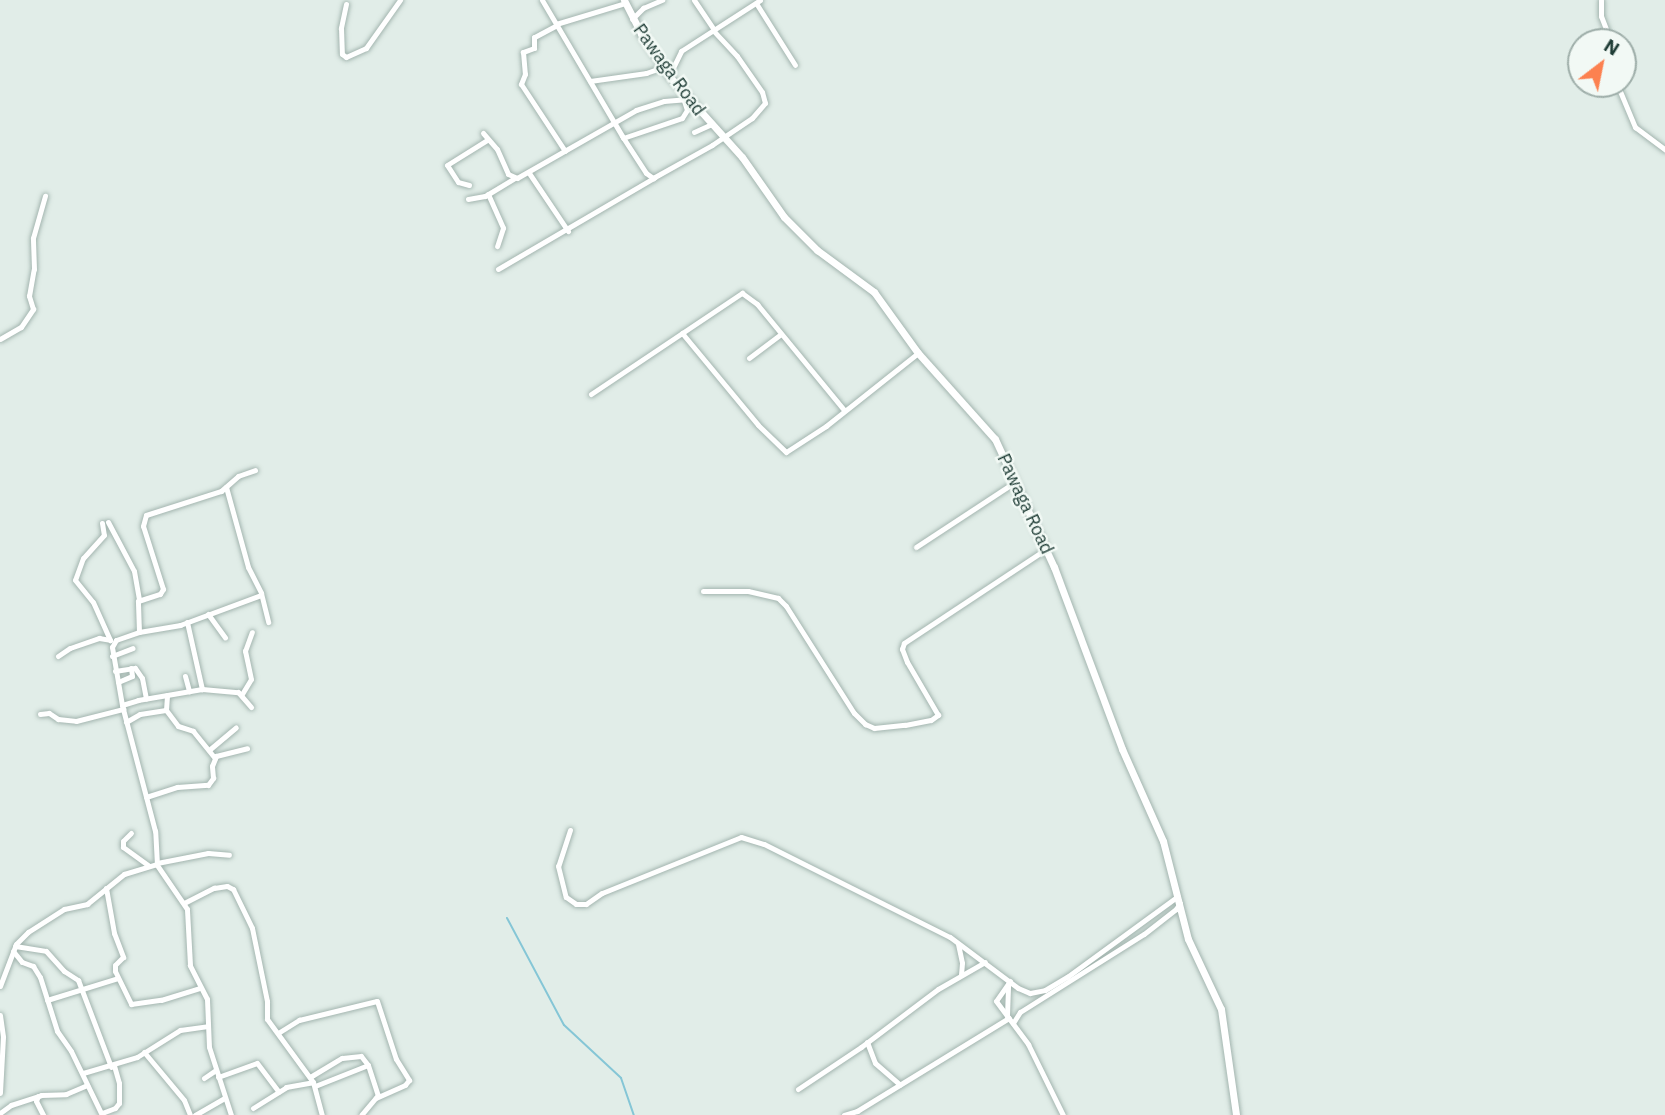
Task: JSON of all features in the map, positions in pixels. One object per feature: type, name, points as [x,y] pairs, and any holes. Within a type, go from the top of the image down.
[{"type":"main road","name":"Pawaga Road","points":[[624,2],[632,19],[685,99],[742,157],[794,228],[882,300],[918,353],[989,431],[1046,549],[1122,749],[1163,841],[1188,939],[1221,1009],[1236,1115]]},
{"type":"street","points":[[346,4],[341,28],[342,54],[346,57],[366,48],[400,0]]},
{"type":"street","points":[[542,0],[623,138],[646,173],[654,178]]},
{"type":"street","points":[[632,19],[643,8],[662,0]]},
{"type":"street","points":[[498,269],[568,231],[752,118],[765,99],[737,56],[713,30],[694,0]]},
{"type":"street","points":[[1601,0],[1607,28]]},
{"type":"street","points":[[1601,10],[1608,0]]},
{"type":"street","points":[[565,151],[521,83],[525,74],[523,52],[534,48],[534,37],[557,25],[624,2]]},
{"type":"street","points":[[669,76],[681,51],[758,2],[795,65]]},
{"type":"street","points":[[590,81],[650,73],[663,66]]},
{"type":"street","points":[[1623,98],[1635,127],[1665,150]]},
{"type":"street","points":[[468,199],[488,194],[529,173],[613,121],[642,107],[685,99],[687,110],[681,118],[623,138]]},
{"type":"street","points":[[694,132],[710,125]]},
{"type":"street","points":[[483,133],[497,149],[508,174],[515,178]]},
{"type":"street","points":[[469,184],[458,182],[447,165],[487,140]]},
{"type":"street","points":[[529,173],[568,231]]},
{"type":"street","points":[[488,194],[503,228],[497,246]]},
{"type":"street","points":[[0,339],[21,327],[33,309],[29,292],[34,268],[33,238],[44,195]]},
{"type":"street","points":[[591,394],[743,293],[757,304],[844,410]]},
{"type":"street","points":[[682,333],[783,452],[790,451],[918,353]]},
{"type":"street","points":[[749,358],[781,334]]},
{"type":"street","points":[[139,599],[160,594],[163,589],[145,532],[143,521],[146,515],[226,487],[238,476],[255,470]]},
{"type":"street","points":[[916,547],[1015,482]]},
{"type":"street","points":[[226,487],[248,567],[261,595],[268,622]]},
{"type":"street","points":[[139,632],[136,605],[139,599],[134,570],[116,533],[105,523],[104,535],[83,558],[75,580],[93,602],[112,641],[123,707],[156,836],[157,863],[184,903],[188,916],[190,965],[208,1006],[209,1047],[231,1115]]},
{"type":"street","points":[[703,591],[748,591],[778,598],[786,606],[854,713],[865,724],[874,728],[904,726],[931,720],[938,715],[906,662],[902,649],[904,643],[1046,549]]},
{"type":"street","points":[[58,656],[70,648],[99,638],[112,641],[187,622],[261,595]]},
{"type":"street","points":[[208,614],[225,637]]},
{"type":"street","points":[[187,622],[202,690]]},
{"type":"street","points":[[242,694],[251,679],[244,651],[252,632]]},
{"type":"street","points":[[113,656],[134,648]]},
{"type":"street","points":[[115,671],[131,668],[140,674],[145,699]]},
{"type":"street","points":[[118,682],[131,677],[131,668]]},
{"type":"street","points":[[185,676],[189,691]]},
{"type":"street","points":[[40,714],[51,713],[58,719],[76,720],[145,699],[189,691],[242,694]]},
{"type":"street","points":[[242,694],[251,708]]},
{"type":"street","points":[[146,797],[177,787],[208,785],[213,778],[215,758],[193,731],[178,726],[166,709],[167,695]]},
{"type":"street","points":[[127,722],[140,714],[166,709]]},
{"type":"street","points":[[209,750],[236,727]]},
{"type":"street","points":[[215,758],[228,751],[247,748]]},
{"type":"street","points":[[570,830],[561,852],[559,872],[566,897],[576,904],[586,904],[602,893],[741,837],[764,844],[957,941],[1009,983],[1030,993],[1045,989],[1078,970],[1179,899]]},
{"type":"street","points":[[131,833],[125,839],[123,847],[149,866]]},
{"type":"street","points":[[0,986],[14,949],[28,932],[57,912],[87,904],[124,874],[157,863],[208,853],[229,855]]},
{"type":"street","points":[[184,903],[214,888],[227,886],[233,890],[252,928],[267,1001],[267,1019],[313,1082],[322,1115]]},
{"type":"street","points":[[106,888],[114,933],[123,957],[115,965],[118,978],[133,1006],[200,988]]},
{"type":"street","points":[[1013,1023],[1020,1012],[1144,934],[1176,909],[1179,899]]},
{"type":"street","points":[[957,941],[962,963],[961,975]]},
{"type":"street","points":[[14,949],[46,951],[64,971],[79,980],[119,1083],[116,1112],[102,1114],[83,1073],[57,1031],[40,976],[14,949]]},
{"type":"street","points":[[798,1089],[961,975],[972,972],[985,962]]},
{"type":"street","points":[[47,1000],[118,978]]},
{"type":"street","points":[[1008,1017],[1009,983]]},
{"type":"street","points":[[1009,983],[996,1001],[1045,1073],[1063,1115]]},
{"type":"street","points":[[278,1033],[299,1020],[377,1001],[396,1059],[409,1080],[376,1098],[361,1115]]},
{"type":"street","points":[[0,1016],[0,1093]]},
{"type":"street","points":[[845,1115],[900,1085],[1008,1017]]},
{"type":"street","points":[[83,1073],[113,1066],[145,1052],[180,1030],[208,1026]]},
{"type":"street","points":[[867,1042],[875,1063],[900,1085]]},
{"type":"street","points":[[145,1052],[185,1101],[190,1115]]},
{"type":"street","points":[[313,1082],[337,1061],[361,1056],[368,1065],[378,1091],[376,1098]]},
{"type":"street","points":[[204,1078],[257,1063],[279,1092]]},
{"type":"street","points":[[253,1108],[290,1086],[313,1082],[368,1065]]},
{"type":"street","points":[[0,1113],[11,1105],[38,1096],[66,1094],[87,1086]]},
{"type":"street","points":[[38,1096],[36,1101],[43,1115]]},
{"type":"street","points":[[195,1115],[225,1098]]},
{"type":"waterway","points":[[507,918],[564,1025],[621,1078],[634,1115]]}]
